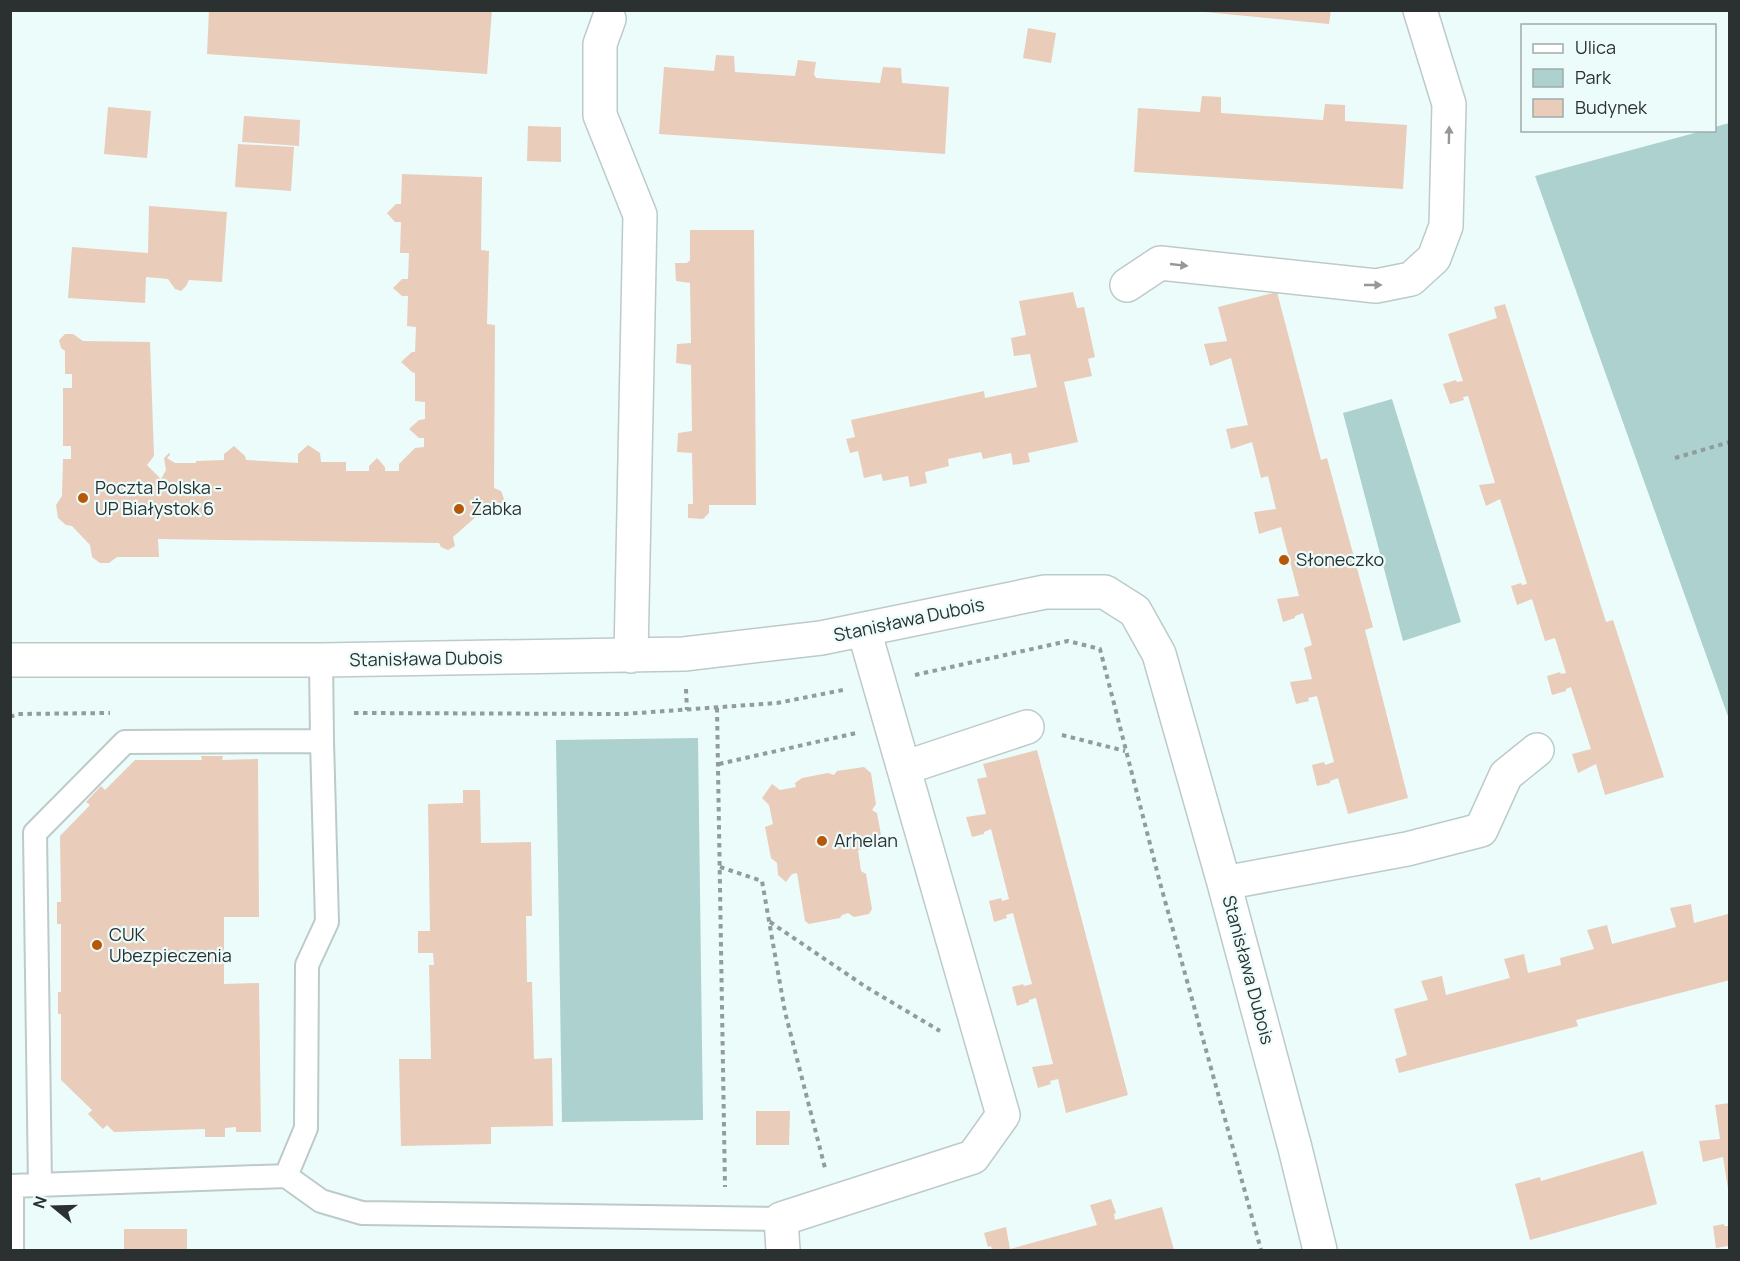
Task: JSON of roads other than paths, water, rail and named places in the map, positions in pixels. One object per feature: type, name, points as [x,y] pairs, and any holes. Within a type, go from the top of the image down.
[{"type":"street","points":[[1127,285],[1160,263],[1376,286],[1411,279],[1434,258],[1446,226],[1449,104],[1420,10]]},
{"type":"street","points":[[609,20],[600,44],[600,115],[640,214],[631,656]]},
{"type":"street","name":"Stanisława Dubois","points":[[10,660],[321,660],[684,654],[821,638],[1045,592],[1105,592],[1135,611],[1159,654],[1224,883],[1295,1148],[1320,1251]]},
{"type":"street","points":[[782,1235],[833,1202],[973,1157],[1003,1115],[864,630]]},
{"type":"street","points":[[904,768],[1027,726]]},
{"type":"street","points":[[1224,883],[1407,849],[1481,830],[1506,775],[1537,750]]},
{"type":"lane","points":[[286,1176],[306,1128],[307,965],[327,922],[321,660]]},
{"type":"lane","points":[[40,1185],[36,834],[125,742],[322,741]]},
{"type":"lane","points":[[12,1251],[11,1186],[286,1176],[321,1201],[362,1213],[726,1218],[782,1235]]},
{"type":"place","name":"Poczta Polska - UP Białystok 6","points":[[83,498]]},
{"type":"place","name":"Żabka","points":[[459,509]]},
{"type":"place","name":"Słoneczko","points":[[1284,560]]},
{"type":"place","name":"Arhelan","points":[[822,841]]},
{"type":"place","name":"CUK Ubezpieczenia","points":[[97,945]]}]
